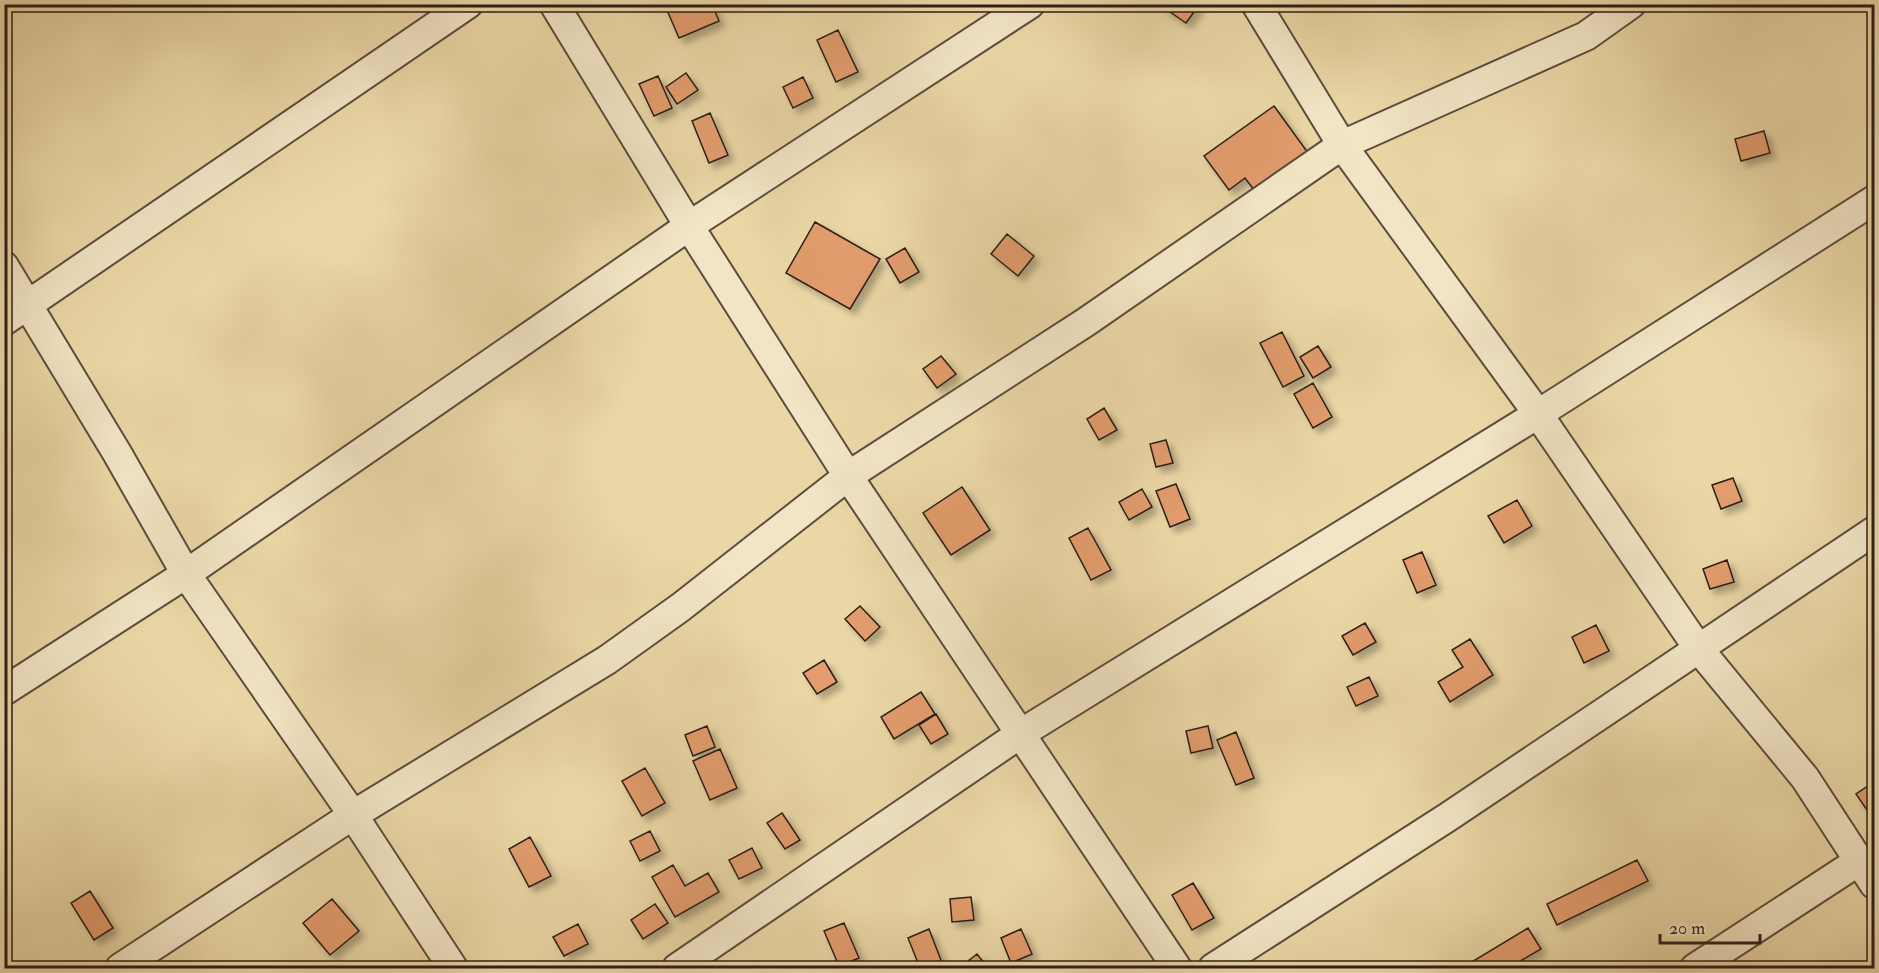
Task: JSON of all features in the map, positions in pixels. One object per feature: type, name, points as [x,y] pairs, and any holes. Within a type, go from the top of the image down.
[{"type":"street","points":[[4,321],[468,4]]},
{"type":"street","points":[[554,4],[688,226],[848,476],[1177,969]]},
{"type":"street","points":[[4,691],[186,574],[688,226],[1030,4]]},
{"type":"street","points":[[1256,4],[1342,145],[1538,414],[1698,648],[1804,778],[1867,872],[1695,969]]},
{"type":"street","points":[[120,969],[353,815],[607,660],[681,607],[848,476],[1086,322],[1342,145],[1586,36],[1630,4]]},
{"type":"street","points":[[677,969],[1020,734],[1538,414],[1875,200]]},
{"type":"street","points":[[4,266],[29,304],[186,574],[353,815],[453,969]]},
{"type":"street","points":[[1213,969],[1448,817],[1875,531]]},
{"type":"building","points":[[679,4],[712,4],[719,21],[679,38],[667,10]]},
{"type":"building","points":[[1165,4],[1199,5],[1186,23],[1163,7]]},
{"type":"building","points":[[838,30],[858,72],[836,82],[817,40]]},
{"type":"building","points":[[686,73],[698,90],[677,104],[666,87]]},
{"type":"building","points":[[658,76],[672,108],[654,116],[639,84]]},
{"type":"building","points":[[803,77],[813,98],[793,108],[783,87]]},
{"type":"building","points":[[1274,106],[1311,157],[1258,195],[1245,178],[1229,190],[1204,156]]},
{"type":"building","points":[[710,113],[728,155],[709,163],[692,121]]},
{"type":"building","points":[[1764,131],[1770,153],[1741,161],[1735,139]]},
{"type":"building","points":[[815,222],[880,259],[850,309],[786,273]]},
{"type":"building","points":[[1007,234],[1034,256],[1018,276],[991,254]]},
{"type":"building","points":[[905,248],[919,272],[900,283],[886,259]]},
{"type":"building","points":[[1282,332],[1304,376],[1283,387],[1260,343]]},
{"type":"building","points":[[1318,346],[1331,367],[1313,378],[1300,357]]},
{"type":"building","points":[[941,356],[956,374],[937,388],[923,369]]},
{"type":"building","points":[[1313,383],[1332,417],[1313,428],[1294,394]]},
{"type":"building","points":[[1104,408],[1117,430],[1099,440],[1087,419]]},
{"type":"building","points":[[1166,440],[1173,463],[1156,467],[1150,444]]},
{"type":"building","points":[[1733,478],[1742,501],[1721,509],[1712,485]]},
{"type":"building","points":[[1176,484],[1190,519],[1170,527],[1156,491]]},
{"type":"building","points":[[962,487],[990,530],[951,555],[923,513]]},
{"type":"building","points":[[1142,489],[1152,507],[1129,520],[1119,502]]},
{"type":"building","points":[[1517,500],[1532,526],[1504,543],[1488,516]]},
{"type":"building","points":[[1088,528],[1111,570],[1091,580],[1069,538]]},
{"type":"building","points":[[1422,552],[1436,585],[1417,593],[1403,560]]},
{"type":"building","points":[[1727,560],[1734,582],[1710,589],[1703,569]]},
{"type":"building","points":[[860,606],[880,627],[865,641],[845,619]]},
{"type":"building","points":[[1365,623],[1376,642],[1353,655],[1342,636]]},
{"type":"building","points":[[1596,625],[1609,651],[1584,663],[1572,637]]},
{"type":"building","points":[[1470,639],[1493,675],[1450,702],[1438,682],[1463,667],[1452,650]]},
{"type":"building","points":[[824,660],[837,682],[817,694],[803,673]]},
{"type":"building","points":[[1369,677],[1378,696],[1356,706],[1347,687]]},
{"type":"building","points":[[921,692],[935,714],[894,739],[881,717]]},
{"type":"building","points":[[936,714],[948,734],[931,744],[919,725]]},
{"type":"building","points":[[707,726],[715,747],[693,756],[685,735]]},
{"type":"building","points":[[1208,726],[1213,748],[1191,753],[1186,731]]},
{"type":"building","points":[[1236,732],[1254,778],[1236,785],[1217,740]]},
{"type":"building","points":[[720,749],[737,788],[710,800],[693,761]]},
{"type":"building","points":[[645,768],[665,803],[642,816],[622,781]]},
{"type":"building","points":[[1874,782],[1874,809],[1869,813],[1856,794]]},
{"type":"building","points":[[782,813],[800,840],[785,849],[767,823]]},
{"type":"building","points":[[650,831],[660,851],[640,861],[630,841]]},
{"type":"building","points":[[530,837],[551,876],[529,887],[509,849]]},
{"type":"building","points":[[752,848],[762,868],[739,879],[729,860]]},
{"type":"building","points":[[1637,860],[1648,881],[1557,925],[1547,904]]},
{"type":"building","points":[[673,865],[685,886],[708,873],[719,892],[675,917],[652,877]]},
{"type":"building","points":[[1193,883],[1214,918],[1192,930],[1172,895]]},
{"type":"building","points":[[90,891],[113,928],[94,940],[71,903]]},
{"type":"building","points":[[971,897],[974,920],[952,922],[950,899]]},
{"type":"building","points":[[332,899],[359,931],[330,955],[303,923]]},
{"type":"building","points":[[655,904],[668,923],[643,939],[631,920]]},
{"type":"building","points":[[844,923],[859,958],[839,966],[824,931]]},
{"type":"building","points":[[578,924],[588,944],[564,956],[553,937]]},
{"type":"building","points":[[1528,928],[1541,949],[1508,968],[1473,968],[1470,963]]},
{"type":"building","points":[[929,929],[944,968],[920,968],[908,938]]},
{"type":"building","points":[[1021,929],[1032,954],[1011,963],[1001,938]]},
{"type":"building","points":[[977,954],[988,968],[959,968]]}]
